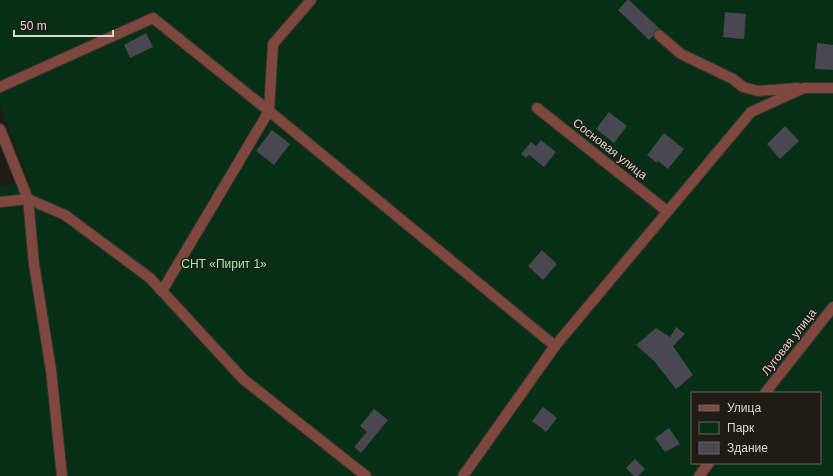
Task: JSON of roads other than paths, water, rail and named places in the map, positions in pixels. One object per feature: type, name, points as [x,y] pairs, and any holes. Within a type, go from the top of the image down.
[{"type":"street","points":[[162,291],[269,111],[274,44],[311,0]]},
{"type":"street","points":[[0,87],[153,18],[556,346]]},
{"type":"street","points":[[659,35],[681,54],[733,79],[743,87],[758,91],[833,88]]},
{"type":"street","points":[[463,476],[556,346],[751,112],[804,88]]},
{"type":"street","name":"Сосновая улица","points":[[537,108],[667,211]]},
{"type":"street","points":[[0,129],[28,199],[34,264],[51,370],[62,476]]},
{"type":"street","points":[[0,202],[28,199],[64,215],[150,278],[243,379],[366,476]]},
{"type":"street","name":"Луговая улица","points":[[766,392],[833,307]]},
{"type":"street","points":[[699,476],[708,464]]},
{"type":"park label","name":"СНТ «Пирит 1»","points":[[224,264]]}]
